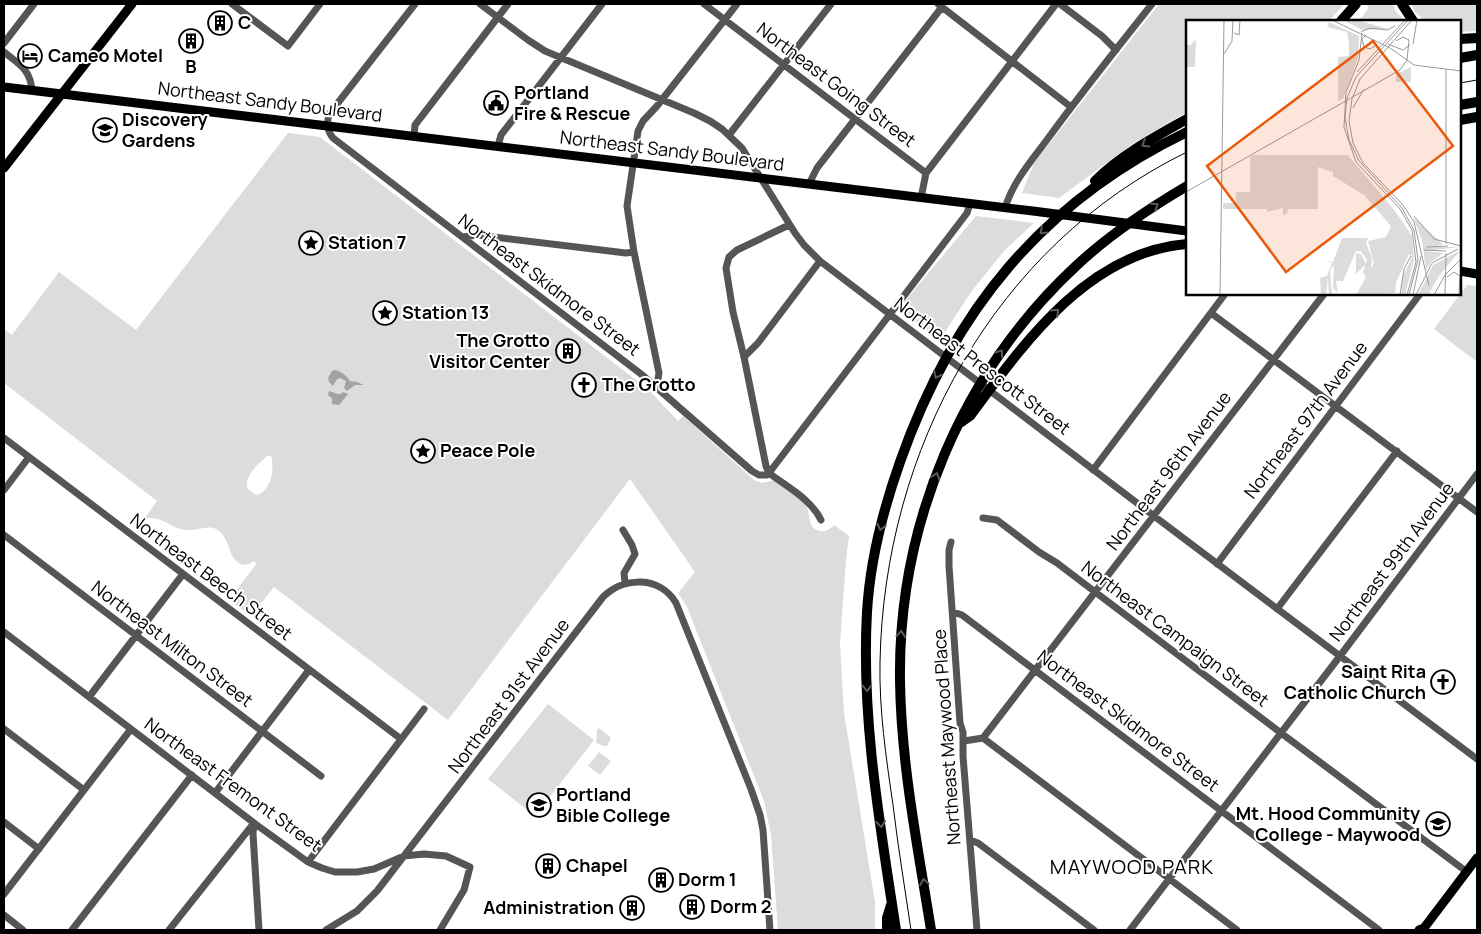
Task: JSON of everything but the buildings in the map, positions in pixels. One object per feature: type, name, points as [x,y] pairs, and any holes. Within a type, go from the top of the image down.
[{"type":"highway","points":[[1342,20],[1356,4]]},
{"type":"highway","points":[[1402,4],[1412,20]]},
{"type":"highway","points":[[1461,39],[1477,38]]},
{"type":"highway","points":[[1461,58],[1477,55]]},
{"type":"highway","points":[[1461,105],[1477,102]]},
{"type":"highway","points":[[1461,120],[1477,117]]},
{"type":"highway","points":[[1080,199],[1096,180],[1113,165],[1186,120]]},
{"type":"highway","points":[[896,930],[870,744],[866,678],[867,610],[878,540],[905,448],[922,405],[942,364],[967,321],[1011,264],[1044,230],[1080,199],[1131,162],[1186,133]]},
{"type":"highway","points":[[932,930],[903,736],[900,646],[908,576],[915,541],[933,483],[957,425],[975,393],[1001,351],[1028,317],[1062,279],[1112,236],[1145,212],[1186,187]]},
{"type":"highway","points":[[957,425],[970,416],[1026,342],[1083,288],[1100,275],[1132,258],[1162,248],[1186,244]]},
{"type":"highway","points":[[887,930],[887,918],[892,904]]},
{"type":"main road","points":[[4,168],[132,4]]},
{"type":"main road","name":"Northeast Sandy Boulevard","points":[[4,86],[1186,231]]},
{"type":"main road","points":[[1461,272],[1477,274]]},
{"type":"main road","points":[[1422,929],[1477,858]]},
{"type":"street","points":[[4,42],[34,4]]},
{"type":"street","points":[[232,4],[288,46],[320,4]]},
{"type":"street","points":[[328,126],[328,116],[415,4]]},
{"type":"street","name":"Northeast Prescott Street","points":[[480,4],[537,46],[560,58],[702,117],[729,135],[746,155],[789,225],[804,245],[820,261],[1092,470],[1477,759]]},
{"type":"street","points":[[414,136],[415,125],[508,4]]},
{"type":"street","points":[[498,146],[501,135],[602,4]]},
{"type":"street","name":"Northeast Going Street","points":[[704,4],[926,173]]},
{"type":"street","points":[[655,385],[659,373],[634,252],[627,206],[640,127],[646,116],[662,100],[737,4]]},
{"type":"street","points":[[729,135],[831,4]]},
{"type":"street","points":[[921,198],[926,173],[1056,4]]},
{"type":"street","points":[[1060,4],[1102,36],[1116,50]]},
{"type":"street","points":[[1005,208],[1008,196],[1024,170],[1099,69],[1152,4]]},
{"type":"street","points":[[810,184],[817,168],[940,5],[1071,107]]},
{"type":"street","points":[[4,52],[26,70],[32,81],[32,90]]},
{"type":"street","name":"Northeast Skidmore Street","points":[[328,126],[333,138],[655,385],[754,473],[764,476],[769,473],[806,500],[821,520]]},
{"type":"street","points":[[789,225],[736,250],[728,260],[726,268],[732,312],[769,473],[968,213],[970,204]]},
{"type":"street","points":[[463,237],[477,235],[626,253],[634,252]]},
{"type":"street","points":[[744,358],[758,343],[820,261]]},
{"type":"street","points":[[1092,470],[1224,295]]},
{"type":"street","name":"Northeast 96th Avenue","points":[[983,738],[1323,295]]},
{"type":"street","name":"Northeast 97th Avenue","points":[[1217,564],[1419,295]]},
{"type":"street","points":[[1211,313],[1477,512]]},
{"type":"street","name":"Northeast Beech Street","points":[[4,438],[401,739]]},
{"type":"street","points":[[1277,609],[1397,451]]},
{"type":"street","points":[[4,490],[30,457]]},
{"type":"street","name":"Northeast 99th Avenue","points":[[1130,930],[1477,474]]},
{"type":"street","name":"Northeast Campaign Street","points":[[983,518],[997,520],[1039,552],[1057,563],[1466,872]]},
{"type":"street","points":[[623,530],[635,550],[634,558],[624,573],[626,583],[641,581],[658,586],[671,596],[678,608],[751,788],[760,814],[770,930]]},
{"type":"street","name":"Northeast Milton Street","points":[[4,535],[321,776]]},
{"type":"street","name":"Northeast Maywood Place","points":[[951,542],[949,566],[960,724],[964,741],[963,756],[977,930]]},
{"type":"street","points":[[88,697],[183,574]]},
{"type":"street","name":"Northeast 91st Avenue","points":[[326,930],[364,905],[404,856],[599,602],[612,589],[626,583]]},
{"type":"street","name":"Northeast Skidmore Street","points":[[953,612],[962,615],[1036,670],[1379,930]]},
{"type":"street","name":"Northeast Fremont Street","points":[[4,632],[308,862],[335,872],[357,872],[374,869],[404,856],[424,854],[446,856],[470,867],[468,881],[464,890],[440,930]]},
{"type":"street","points":[[215,793],[309,670]]},
{"type":"street","points":[[308,862],[424,709]]},
{"type":"street","points":[[4,729],[84,790]]},
{"type":"street","points":[[4,894],[131,729]]},
{"type":"street","points":[[964,741],[983,738],[1237,930]]},
{"type":"street","points":[[72,930],[192,775]]},
{"type":"street","points":[[4,822],[38,849]]},
{"type":"street","points":[[169,930],[254,823]]},
{"type":"street","points":[[254,823],[253,834],[259,930]]},
{"type":"street","points":[[970,840],[978,843],[1094,930]]},
{"type":"street","points":[[4,915],[23,930]]},
{"type":"shaded area","points":[[1159,4],[1344,4],[1330,20],[1186,20],[1186,113],[1131,145],[1059,198],[1022,193],[1034,163]]},
{"type":"shaded area","points":[[1368,4],[1393,4],[1395,10],[1404,20],[1360,20],[1368,9]]},
{"type":"shaded area","points":[[1412,4],[1477,4],[1477,31],[1461,32],[1461,20],[1424,20],[1415,12]]},
{"type":"shaded area","points":[[288,133],[320,137],[649,390],[678,421],[683,416],[754,480],[762,483],[775,480],[797,496],[806,505],[810,523],[815,529],[824,531],[834,525],[849,536],[840,643],[844,713],[875,902],[875,930],[778,930],[771,835],[764,801],[687,607],[678,593],[695,572],[630,479],[448,720],[274,587],[251,616],[229,600],[257,563],[253,561],[242,565],[237,562],[225,538],[215,528],[185,530],[158,519],[145,518],[157,501],[4,383],[4,329],[12,335],[59,272],[136,330]],"holes":[[[267,456],[271,456],[271,479],[265,490],[256,495],[247,488],[248,479],[253,470]]]},
{"type":"shaded area","points":[[976,216],[1034,223],[1004,251],[971,292],[940,340],[903,312],[900,307]]},
{"type":"shaded area","points":[[1467,285],[1477,286],[1477,362],[1434,329]]},
{"type":"shaded area","points":[[335,370],[344,374],[350,381],[364,385],[355,385],[347,391],[344,388],[346,381],[340,378],[337,379],[333,386],[328,378],[332,371]]},
{"type":"shaded area","points":[[329,391],[338,394],[343,392],[348,394],[339,405],[332,404],[332,398],[328,395]]},
{"type":"shaded area","points":[[548,704],[594,740],[535,816],[488,779]]},
{"type":"shaded area","points":[[599,728],[611,738],[607,746],[596,743],[597,730]]},
{"type":"shaded area","points":[[599,752],[611,761],[600,775],[588,766]]},
{"type":"tram line","points":[[1461,83],[1477,80]]},
{"type":"tram line","points":[[911,930],[886,751],[882,716],[880,662],[886,583],[903,506],[928,432],[963,363],[1006,299],[1058,242],[1119,192],[1186,153]]},
{"type":"place","name":"C","points":[[220,23]]},
{"type":"place","name":"B","points":[[191,41]]},
{"type":"place","name":"Cameo Motel","points":[[30,56]]},
{"type":"place","name":"Portland Fire & Rescue","points":[[496,103]]},
{"type":"place","name":"Discovery Gardens","points":[[105,130]]},
{"type":"place","name":"Station 7","points":[[311,243]]},
{"type":"place","name":"Station 13","points":[[385,313]]},
{"type":"place","name":"The Grotto Visitor Center","points":[[568,351]]},
{"type":"place","name":"The Grotto","points":[[584,385]]},
{"type":"place","name":"Peace Pole","points":[[423,451]]},
{"type":"place","name":"Saint Rita Catholic Church","points":[[1443,682]]},
{"type":"place","name":"Portland Bible College","points":[[539,805]]},
{"type":"place","name":"Mt. Hood Community College - Maywood","points":[[1438,824]]},
{"type":"place","name":"Chapel","points":[[548,866]]},
{"type":"place","name":"Dorm 1","points":[[661,880]]},
{"type":"place","name":"Dorm 2","points":[[692,907]]},
{"type":"place","name":"Administration","points":[[632,908]]},
{"type":"district","name":"MAYWOOD PARK","points":[[1132,867]]}]
